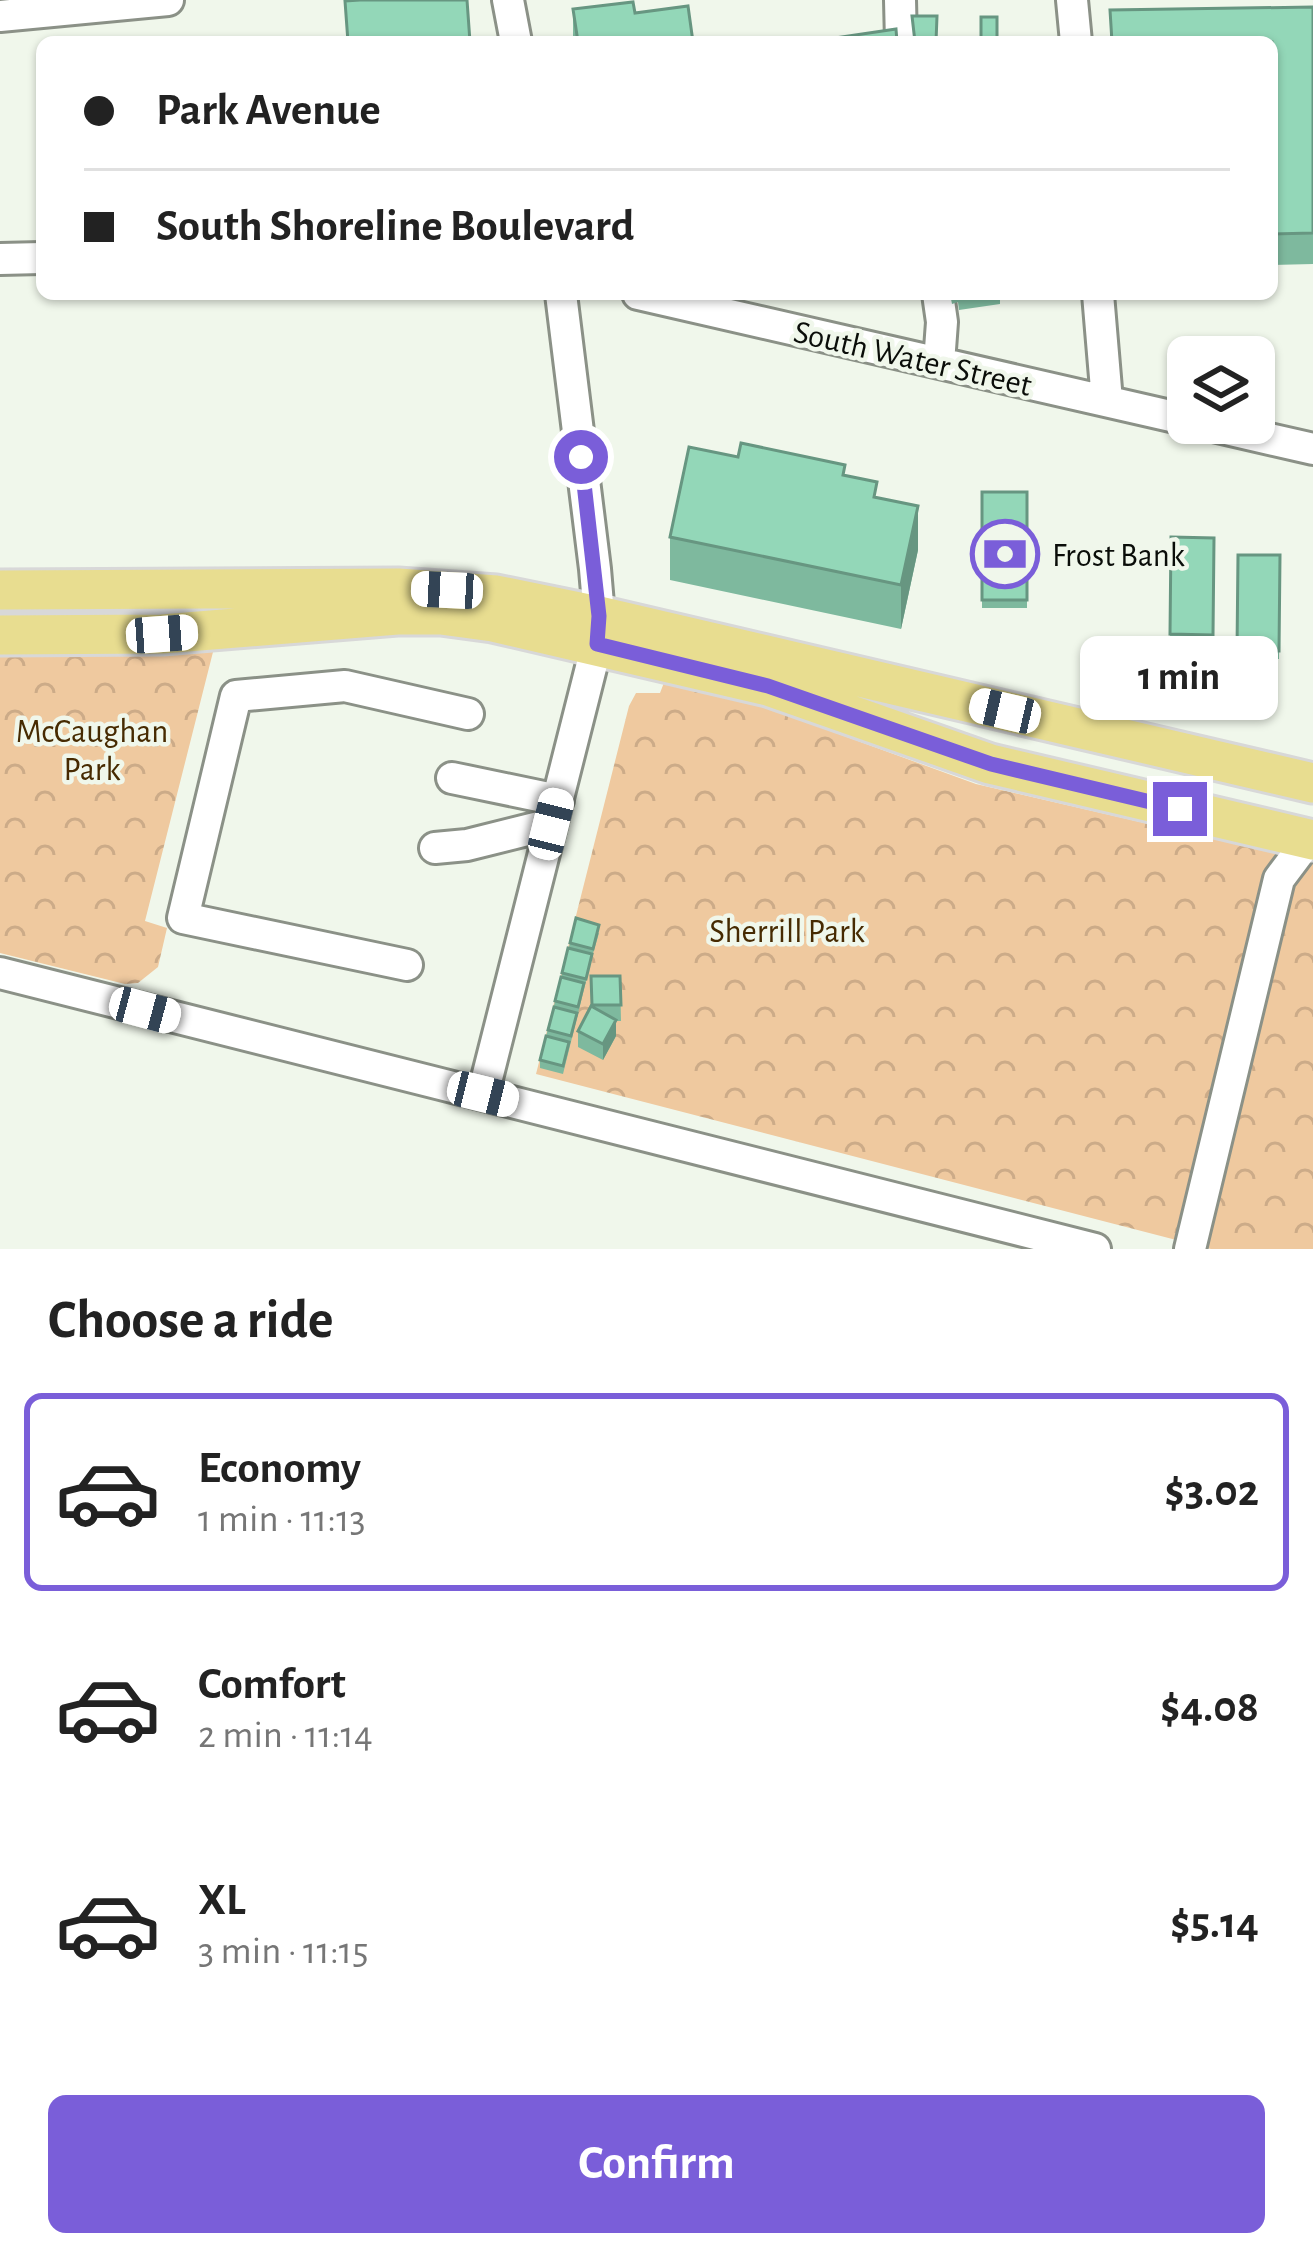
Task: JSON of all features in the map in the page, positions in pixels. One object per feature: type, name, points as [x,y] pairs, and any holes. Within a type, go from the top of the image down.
[{"type":"main road","points":[[0,590],[414,588],[496,596],[991,764],[1311,840]]},
{"type":"main road","points":[[0,634],[162,634],[441,615],[598,630],[1313,783]]},
{"type":"street","points":[[0,16],[168,0]]},
{"type":"street","points":[[508,0],[515,36]]},
{"type":"street","points":[[900,0],[902,36]]},
{"type":"street","points":[[1072,0],[1075,36]]},
{"type":"street","points":[[0,259],[36,258]]},
{"type":"street","points":[[483,1094],[598,630],[562,300]]},
{"type":"street","name":"South Water Street","points":[[664,300],[1167,415]]},
{"type":"street","points":[[939,300],[939,363]]},
{"type":"street","points":[[1099,300],[1108,401]]},
{"type":"street","points":[[1275,440],[1313,449]]},
{"type":"street","points":[[407,964],[183,918],[236,696],[345,686],[468,713]]},
{"type":"street","points":[[452,778],[554,812]]},
{"type":"street","points":[[435,848],[467,845],[554,812]]},
{"type":"street","points":[[1190,1249],[1279,879],[1311,840]]},
{"type":"street","points":[[0,973],[1095,1249]]},
{"type":"green space","name":"McCaughan Park","points":[[213,652],[145,921],[167,928],[158,967],[138,983],[125,984],[0,953],[0,657]]},
{"type":"green space","name":"Sherrill Park","points":[[665,680],[737,697],[976,784],[1313,862],[1313,1249],[1211,1249],[536,1074],[629,706],[636,693],[660,693]]},
{"type":"building","points":[[467,0],[470,36],[348,36],[345,1]]},
{"type":"building","points":[[633,2],[635,13],[688,6],[692,36],[577,36],[573,9]]},
{"type":"building","points":[[1313,7],[1313,233],[1278,234],[1278,36],[1112,36],[1110,10]]},
{"type":"building","points":[[912,16],[937,16],[936,36],[914,36]]},
{"type":"building","points":[[981,17],[997,17],[997,36],[981,36]]},
{"type":"building","points":[[896,29],[897,36],[849,36]]},
{"type":"building","points":[[741,443],[845,465],[843,475],[877,482],[874,497],[918,506],[901,585],[670,537],[689,447],[738,457]]},
{"type":"building","name":"Frost Bank","points":[[982,492],[1027,492],[1027,600],[982,600]]},
{"type":"building","points":[[1171,537],[1214,538],[1213,635],[1170,634]]},
{"type":"building","points":[[1238,555],[1280,555],[1279,651],[1237,651]]},
{"type":"building","points":[[576,918],[599,925],[593,949],[570,943]]},
{"type":"building","points":[[568,948],[592,954],[586,979],[562,973]]},
{"type":"building","points":[[591,976],[620,976],[621,1005],[592,1005]]},
{"type":"building","points":[[561,977],[584,983],[578,1007],[555,1001]]},
{"type":"building","points":[[591,1006],[616,1020],[603,1044],[578,1031]]},
{"type":"building","points":[[554,1007],[577,1013],[571,1036],[548,1030]]},
{"type":"building","points":[[546,1036],[569,1042],[563,1066],[540,1060]]},
{"type":"place","name":"Frost Bank","points":[[1005,554]]},
{"type":"route","points":[[581,457],[599,616],[597,644],[768,686],[952,753],[1180,809]]}]
